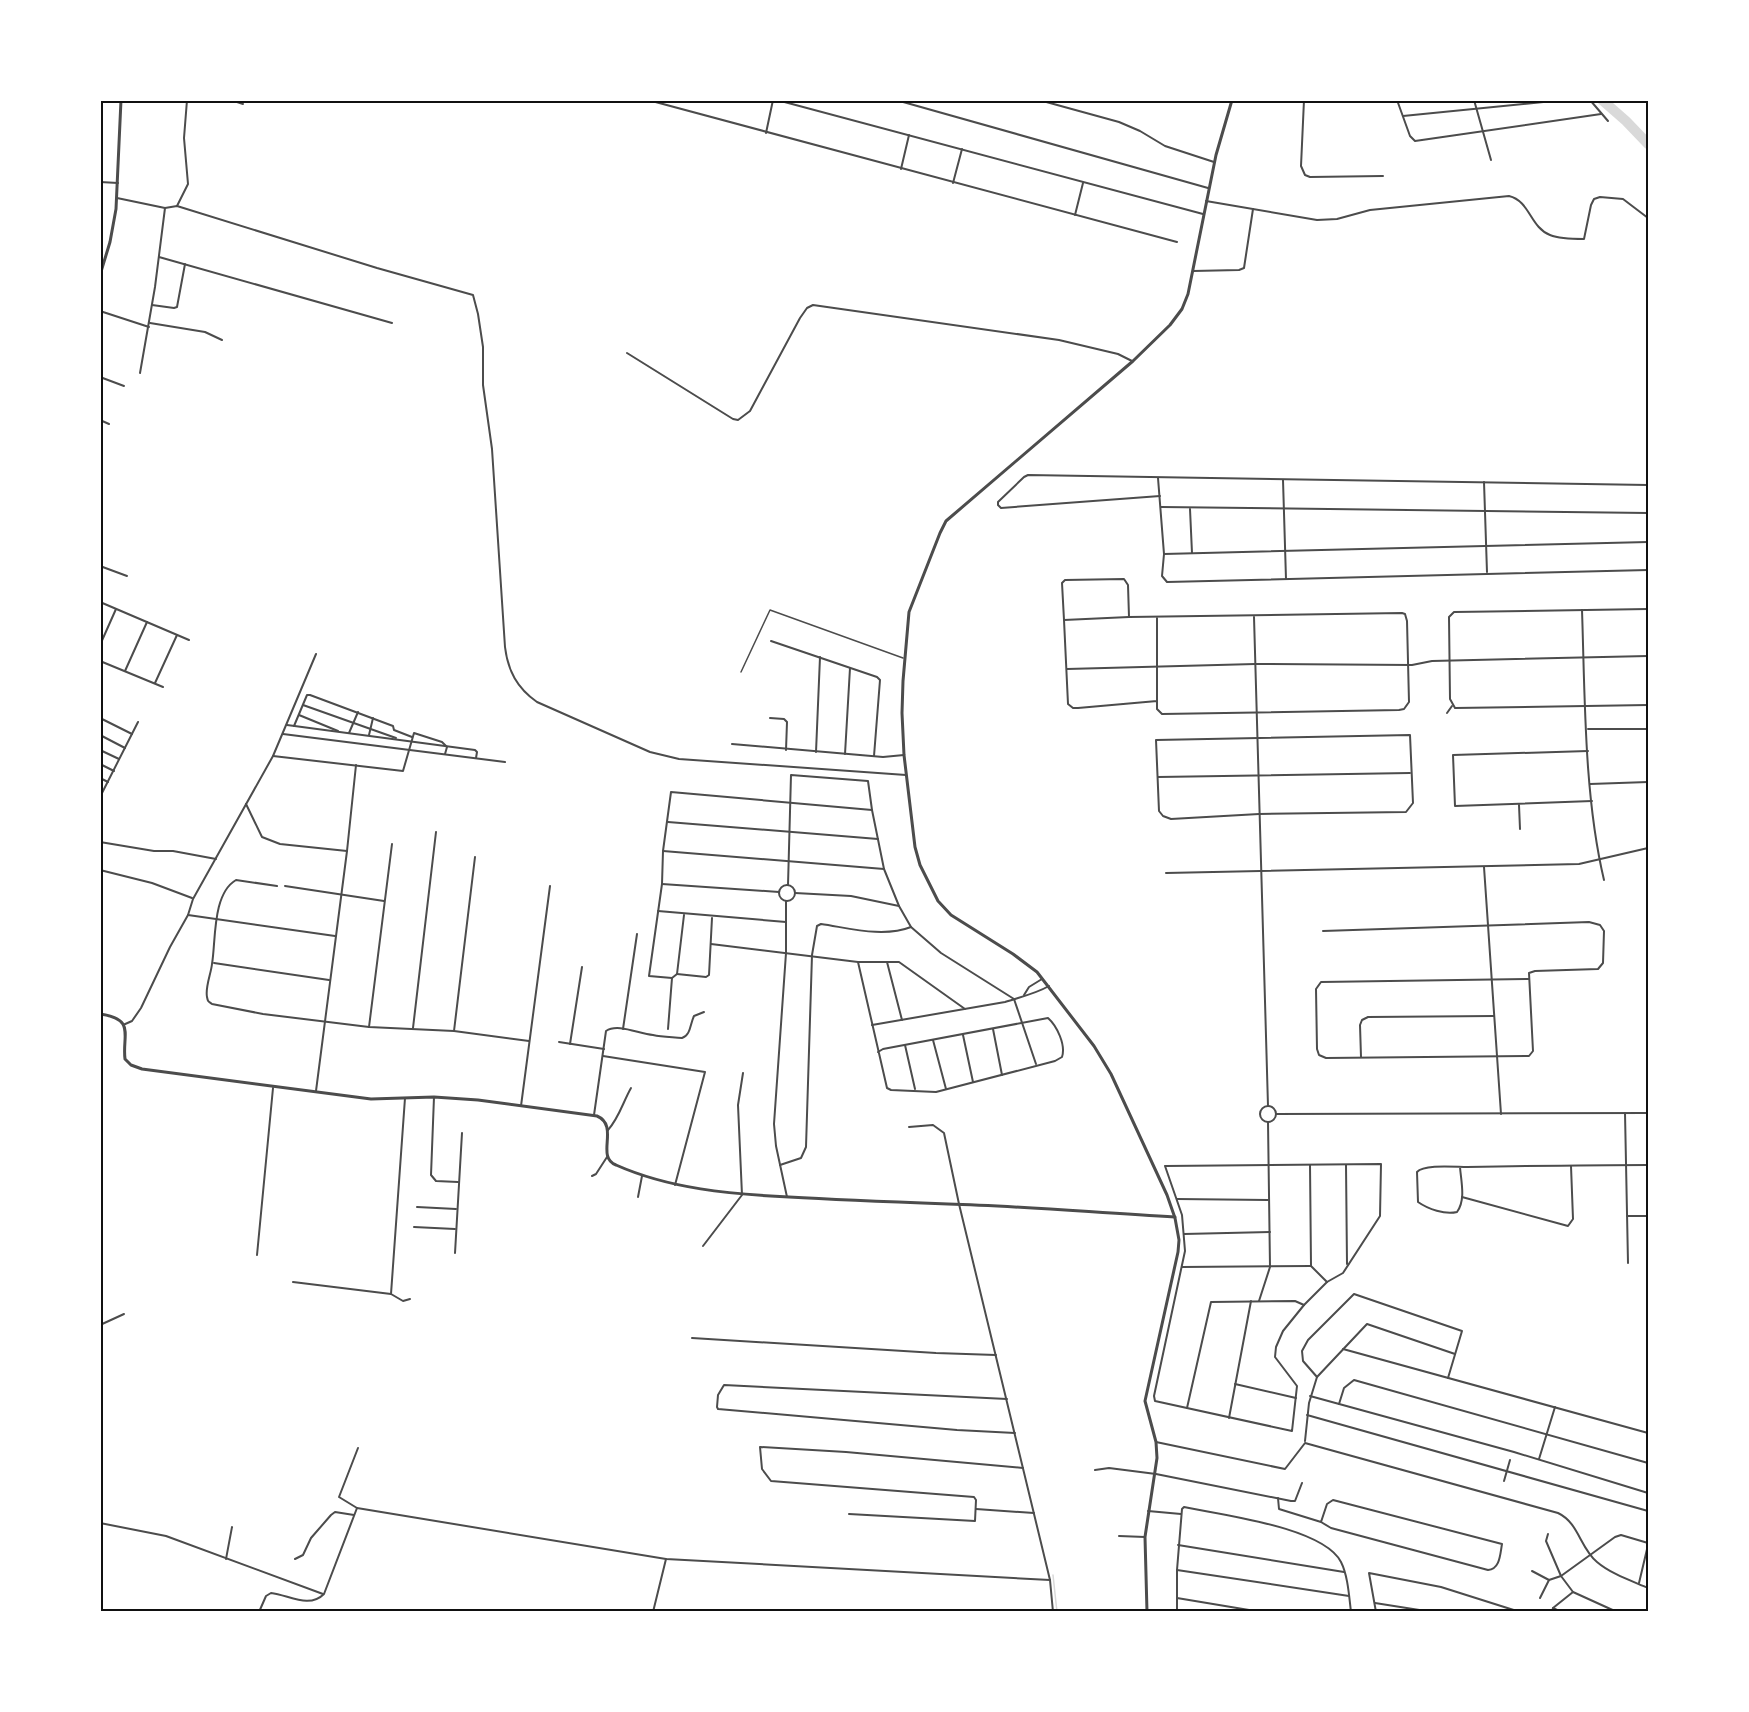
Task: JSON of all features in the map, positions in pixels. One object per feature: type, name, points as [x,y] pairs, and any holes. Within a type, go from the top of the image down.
[{"type":"street","points":[[100,275],[110,242],[117,198],[122,100]]},
{"type":"street","points":[[177,206],[186,190],[188,180],[184,138],[187,100]]},
{"type":"street","points":[[231,100],[243,104]]},
{"type":"street","points":[[648,100],[1177,242]]},
{"type":"street","points":[[766,133],[775,100],[962,148],[1204,215]]},
{"type":"street","points":[[896,100],[1209,188]]},
{"type":"street","points":[[1039,100],[1119,122],[1140,130],[1165,146],[1214,162]]},
{"type":"street","points":[[1147,1611],[1145,1538],[1156,1474],[1156,1442],[1145,1401],[1178,1252],[1179,1240],[1175,1218],[1152,1161],[1111,1074],[1090,1040],[1044,978],[1028,963],[951,915],[938,901],[925,876],[915,847],[904,755],[902,712],[909,612],[946,521],[1133,361],[1170,325],[1182,309],[1188,294],[1219,140],[1231,101],[1226,100]]},
{"type":"street","points":[[1304,100],[1302,173],[1310,177],[1383,176]]},
{"type":"street","points":[[1397,100],[1410,136],[1415,141],[1601,114]]},
{"type":"street","points":[[1474,100],[1491,160]]},
{"type":"street","points":[[1403,116],[1563,100]]},
{"type":"street","points":[[1590,100],[1608,121]]},
{"type":"street","points":[[901,168],[909,135]]},
{"type":"street","points":[[953,183],[962,148]]},
{"type":"street","points":[[100,182],[118,183]]},
{"type":"street","points":[[1075,215],[1083,182]]},
{"type":"street","points":[[1206,201],[1328,220],[1370,210],[1509,196],[1520,201],[1538,226],[1551,236],[1584,239],[1594,199],[1600,197],[1623,199],[1648,216]]},
{"type":"street","points":[[117,198],[165,208],[177,206],[473,295],[483,347],[483,385],[492,449],[506,654],[511,674],[530,697],[650,752],[679,759],[906,775]]},
{"type":"street","points":[[140,373],[165,208]]},
{"type":"street","points":[[1192,271],[1244,268],[1253,209]]},
{"type":"street","points":[[159,257],[392,323]]},
{"type":"street","points":[[152,305],[177,307],[185,264]]},
{"type":"street","points":[[627,353],[738,420],[750,411],[800,318],[807,308],[813,305],[1059,340],[1118,354],[1133,361]]},
{"type":"street","points":[[100,310],[149,325],[205,332],[222,340]]},
{"type":"street","points":[[100,376],[124,386]]},
{"type":"street","points":[[100,420],[109,424]]},
{"type":"street","points":[[1160,496],[1001,508],[998,505],[998,502],[1021,479],[1028,476],[1648,485]]},
{"type":"street","points":[[1158,478],[1164,554],[1163,579],[1167,582],[1648,570]]},
{"type":"street","points":[[1283,480],[1286,579]]},
{"type":"street","points":[[1484,482],[1487,574]]},
{"type":"street","points":[[1161,507],[1648,513]]},
{"type":"street","points":[[1190,508],[1192,554]]},
{"type":"street","points":[[1164,554],[1648,542]]},
{"type":"street","points":[[100,566],[128,576]]},
{"type":"street","points":[[1129,617],[1128,585],[1124,579],[1065,580],[1062,583],[1068,704],[1073,708],[1157,701]]},
{"type":"street","points":[[100,602],[189,640]]},
{"type":"street","points":[[100,645],[116,609]]},
{"type":"street","points":[[1648,609],[1454,612],[1449,617],[1450,699],[1452,706],[1458,709],[1648,705]]},
{"type":"street","points":[[1582,610],[1590,784],[1599,860],[1604,880]]},
{"type":"street","points":[[1064,620],[1129,617],[1402,613],[1407,617],[1409,702],[1404,709],[1167,715],[1157,709],[1157,618]]},
{"type":"street","points":[[1254,616],[1268,1106]]},
{"type":"street","points":[[125,671],[147,622]]},
{"type":"street","points":[[155,683],[177,635]]},
{"type":"street","points":[[771,641],[877,677],[880,680],[874,756]]},
{"type":"street","points":[[123,1025],[132,1021],[141,1008],[188,915],[193,899],[273,756],[316,654]]},
{"type":"street","points":[[1067,669],[1648,656]]},
{"type":"street","points":[[816,752],[820,657]]},
{"type":"street","points":[[100,661],[164,687]]},
{"type":"street","points":[[845,754],[850,668]]},
{"type":"street","points":[[294,726],[307,696],[310,695],[374,718],[412,737]]},
{"type":"street","points":[[303,705],[402,740]]},
{"type":"street","points":[[1447,713],[1452,706]]},
{"type":"street","points":[[349,733],[358,712]]},
{"type":"street","points":[[299,715],[340,732]]},
{"type":"street","points":[[100,718],[132,735]]},
{"type":"street","points":[[369,735],[374,718]]},
{"type":"street","points":[[770,718],[784,719],[788,722],[786,750]]},
{"type":"street","points":[[100,797],[138,722]]},
{"type":"street","points":[[287,725],[477,750],[476,758]]},
{"type":"street","points":[[307,736],[308,728]]},
{"type":"street","points":[[1587,729],[1648,729]]},
{"type":"street","points":[[339,740],[340,732]]},
{"type":"street","points":[[273,756],[403,771],[414,733],[442,742],[447,747]]},
{"type":"street","points":[[283,734],[505,762]]},
{"type":"street","points":[[100,735],[125,748]]},
{"type":"street","points":[[1410,735],[1411,773],[1413,803],[1406,812],[1166,818],[1159,811],[1156,740],[1410,735]]},
{"type":"street","points":[[372,745],[373,736]]},
{"type":"street","points":[[732,744],[874,756],[904,755]]},
{"type":"street","points":[[445,754],[447,747]]},
{"type":"street","points":[[100,750],[120,759]]},
{"type":"street","points":[[1588,751],[1453,755],[1455,806],[1592,801]]},
{"type":"street","points":[[100,764],[114,771]]},
{"type":"street","points":[[316,1091],[356,765]]},
{"type":"street","points":[[1158,777],[1411,773]]},
{"type":"street","points":[[788,885],[791,775],[868,782],[884,869],[899,906],[911,927],[942,954],[1014,999],[1037,1065]]},
{"type":"street","points":[[100,778],[108,782]]},
{"type":"street","points":[[1590,784],[1648,782]]},
{"type":"street","points":[[712,917],[709,975],[706,977],[677,974],[672,978],[649,976],[662,884],[663,851],[671,792],[872,810]]},
{"type":"street","points":[[246,803],[262,837],[280,844],[347,851]]},
{"type":"street","points":[[1519,805],[1520,829]]},
{"type":"street","points":[[667,822],[878,839]]},
{"type":"street","points":[[412,1028],[436,832]]},
{"type":"street","points":[[100,842],[216,859]]},
{"type":"street","points":[[369,1027],[392,844]]},
{"type":"street","points":[[1167,873],[1579,864],[1648,848],[1648,863]]},
{"type":"street","points":[[663,851],[884,869]]},
{"type":"street","points":[[454,1031],[475,857]]},
{"type":"street","points":[[1484,867],[1501,1114]]},
{"type":"street","points":[[100,870],[152,883],[193,899]]},
{"type":"street","points":[[277,886],[236,880],[226,887],[216,921],[206,994],[208,1001],[212,1004],[263,1014],[369,1027],[454,1031],[529,1041]]},
{"type":"street","points":[[662,884],[779,892]]},
{"type":"street","points":[[779,892],[782,887],[788,885]]},
{"type":"street","points":[[788,885],[795,892],[851,896],[899,906]]},
{"type":"street","points":[[285,886],[384,900]]},
{"type":"street","points":[[520,1106],[550,886]]},
{"type":"street","points":[[779,892],[782,899],[786,901],[792,900],[795,892]]},
{"type":"street","points":[[786,901],[786,952],[774,1124],[787,1197]]},
{"type":"street","points":[[658,911],[786,922]]},
{"type":"street","points":[[677,974],[684,914]]},
{"type":"street","points":[[188,915],[216,921],[335,936]]},
{"type":"street","points":[[1323,931],[1589,922],[1603,927],[1604,963],[1600,968],[1531,971],[1528,979],[1533,1052],[1529,1056],[1326,1058],[1317,1052],[1316,989],[1321,982],[1528,979]]},
{"type":"street","points":[[780,1165],[801,1158],[806,1148],[812,956],[817,926],[821,924],[875,932],[902,931],[911,927]]},
{"type":"street","points":[[623,1029],[637,934]]},
{"type":"street","points":[[711,944],[858,962],[899,962],[965,1009]]},
{"type":"street","points":[[858,962],[878,1052],[888,1089],[936,1092],[1055,1061],[1062,1057],[1063,1047],[1055,1027],[1048,1018],[883,1049],[878,1052]]},
{"type":"street","points":[[888,962],[902,1020]]},
{"type":"street","points":[[212,963],[329,980]]},
{"type":"street","points":[[570,1044],[582,967]]},
{"type":"street","points":[[668,1029],[672,978]]},
{"type":"street","points":[[1024,995],[1029,987],[1044,978]]},
{"type":"street","points":[[872,1025],[1014,999],[1035,994],[1049,986]]},
{"type":"street","points":[[594,1115],[606,1031],[610,1028],[623,1029],[682,1038],[690,1031],[694,1016],[704,1012]]},
{"type":"street","points":[[100,1014],[112,1016],[123,1025],[126,1038],[125,1059],[131,1065],[142,1069],[371,1099],[434,1097],[594,1115],[605,1121],[608,1130],[607,1157],[610,1163],[642,1176],[675,1185],[742,1195],[959,1204],[1175,1218]]},
{"type":"street","points":[[1361,1057],[1360,1025],[1362,1020],[1368,1017],[1494,1016]]},
{"type":"street","points":[[993,1029],[1002,1075]]},
{"type":"street","points":[[963,1035],[973,1082]]},
{"type":"street","points":[[933,1040],[946,1089]]},
{"type":"street","points":[[559,1042],[604,1049]]},
{"type":"street","points":[[906,1045],[915,1090]]},
{"type":"street","points":[[603,1056],[705,1072],[675,1185]]},
{"type":"street","points":[[703,1246],[742,1195],[738,1105],[743,1073]]},
{"type":"street","points":[[257,1255],[273,1086]]},
{"type":"street","points":[[608,1130],[616,1120],[622,1102],[631,1088]]},
{"type":"street","points":[[434,1097],[431,1175],[436,1181],[459,1182]]},
{"type":"street","points":[[391,1294],[405,1098]]},
{"type":"street","points":[[1268,1106],[1272,1107],[1276,1114]]},
{"type":"street","points":[[1268,1106],[1260,1112],[1262,1119],[1268,1122]]},
{"type":"street","points":[[1625,1113],[1628,1263]]},
{"type":"street","points":[[1276,1114],[1648,1113]]},
{"type":"street","points":[[1268,1122],[1274,1119],[1276,1114]]},
{"type":"street","points":[[1260,1301],[1270,1267],[1268,1122]]},
{"type":"street","points":[[909,1127],[933,1125],[944,1133],[1050,1580],[1053,1611]]},
{"type":"street","points":[[454,1253],[462,1133]]},
{"type":"street","points":[[592,1176],[607,1157]]},
{"type":"street","points":[[1310,1164],[1311,1266],[1327,1282]]},
{"type":"street","points":[[1310,1164],[1381,1164],[1380,1216],[1343,1273],[1327,1282],[1304,1305],[1283,1331],[1274,1352],[1275,1357],[1298,1386],[1292,1431],[1155,1401],[1154,1396],[1182,1267],[1184,1234],[1177,1199],[1165,1166],[1310,1164]]},
{"type":"street","points":[[1346,1165],[1347,1265]]},
{"type":"street","points":[[1460,1167],[1461,1207],[1454,1213],[1418,1202],[1418,1170],[1423,1168],[1460,1167],[1648,1165]]},
{"type":"street","points":[[1462,1197],[1568,1226],[1573,1219],[1571,1166]]},
{"type":"street","points":[[638,1197],[642,1176]]},
{"type":"street","points":[[1177,1199],[1269,1200]]},
{"type":"street","points":[[417,1208],[457,1209]]},
{"type":"street","points":[[1627,1216],[1648,1216]]},
{"type":"street","points":[[414,1227],[455,1229]]},
{"type":"street","points":[[1184,1234],[1270,1232]]},
{"type":"street","points":[[1182,1267],[1311,1266]]},
{"type":"street","points":[[293,1282],[391,1294],[403,1300],[410,1299]]},
{"type":"street","points":[[1317,1377],[1304,1361],[1302,1351],[1308,1340],[1354,1294],[1462,1331],[1448,1379]]},
{"type":"street","points":[[1229,1418],[1251,1301]]},
{"type":"street","points":[[1187,1408],[1211,1302],[1295,1301],[1304,1305]]},
{"type":"street","points":[[100,1324],[124,1314]]},
{"type":"street","points":[[1156,1442],[1285,1469],[1305,1443],[1310,1396],[1317,1377],[1367,1324],[1455,1354]]},
{"type":"street","points":[[692,1338],[996,1355]]},
{"type":"street","points":[[1343,1349],[1648,1433]]},
{"type":"street","points":[[1339,1404],[1344,1388],[1354,1380],[1648,1463]]},
{"type":"street","points":[[1235,1384],[1296,1398]]},
{"type":"street","points":[[1007,1399],[724,1385],[718,1395],[717,1407],[718,1409],[957,1430],[1015,1433]]},
{"type":"street","points":[[1310,1396],[1648,1493]]},
{"type":"street","points":[[1539,1460],[1555,1407]]},
{"type":"street","points":[[1307,1415],[1648,1511]]},
{"type":"street","points":[[1305,1443],[1558,1513],[1571,1523],[1596,1561],[1648,1588]]},
{"type":"street","points":[[849,1514],[975,1521],[976,1509],[974,1497],[771,1481],[762,1469],[760,1447],[846,1452],[1023,1468]]},
{"type":"street","points":[[358,1448],[339,1497],[357,1508],[666,1559],[1050,1580]]},
{"type":"street","points":[[1504,1480],[1510,1460]]},
{"type":"street","points":[[1095,1470],[1109,1468],[1156,1474],[1295,1501],[1302,1483]]},
{"type":"street","points":[[1278,1498],[1279,1509],[1322,1522],[1331,1528],[1488,1570],[1493,1570],[1497,1566],[1502,1544],[1333,1500],[1327,1504],[1322,1522]]},
{"type":"street","points":[[1177,1611],[1176,1570],[1181,1514],[1184,1507],[1286,1529],[1322,1543],[1335,1553],[1341,1562],[1352,1611]]},
{"type":"street","points":[[259,1611],[266,1596],[271,1593],[311,1602],[318,1600],[324,1594],[357,1508]]},
{"type":"street","points":[[976,1509],[1034,1513]]},
{"type":"street","points":[[1148,1511],[1181,1514]]},
{"type":"street","points":[[295,1559],[303,1555],[311,1538],[335,1512],[354,1515]]},
{"type":"street","points":[[100,1523],[166,1536],[324,1594]]},
{"type":"street","points":[[226,1558],[232,1527]]},
{"type":"street","points":[[1548,1534],[1546,1541],[1561,1576],[1573,1592],[1617,1611]]},
{"type":"street","points":[[1119,1536],[1145,1538]]},
{"type":"street","points":[[1532,1572],[1549,1580],[1561,1576],[1615,1537],[1621,1536],[1648,1544],[1639,1584]]},
{"type":"street","points":[[1178,1545],[1344,1572]]},
{"type":"street","points":[[653,1611],[666,1559]]},
{"type":"street","points":[[1176,1570],[1349,1596]]},
{"type":"street","points":[[1376,1611],[1369,1573],[1441,1587],[1520,1611]]},
{"type":"street","points":[[1540,1598],[1549,1580]]},
{"type":"street","points":[[1553,1610],[1573,1592]]},
{"type":"street","points":[[1177,1598],[1261,1611]]},
{"type":"street","points":[[1375,1603],[1432,1611]]},
{"type":"street","points":[[1553,1610],[1561,1611]]},
{"type":"lane","points":[[741,672],[770,610],[905,658]]},
{"type":"waterway","points":[[1602,100],[1648,144]]},
{"type":"waterway","points":[[1053,1575],[1057,1612]]}]
